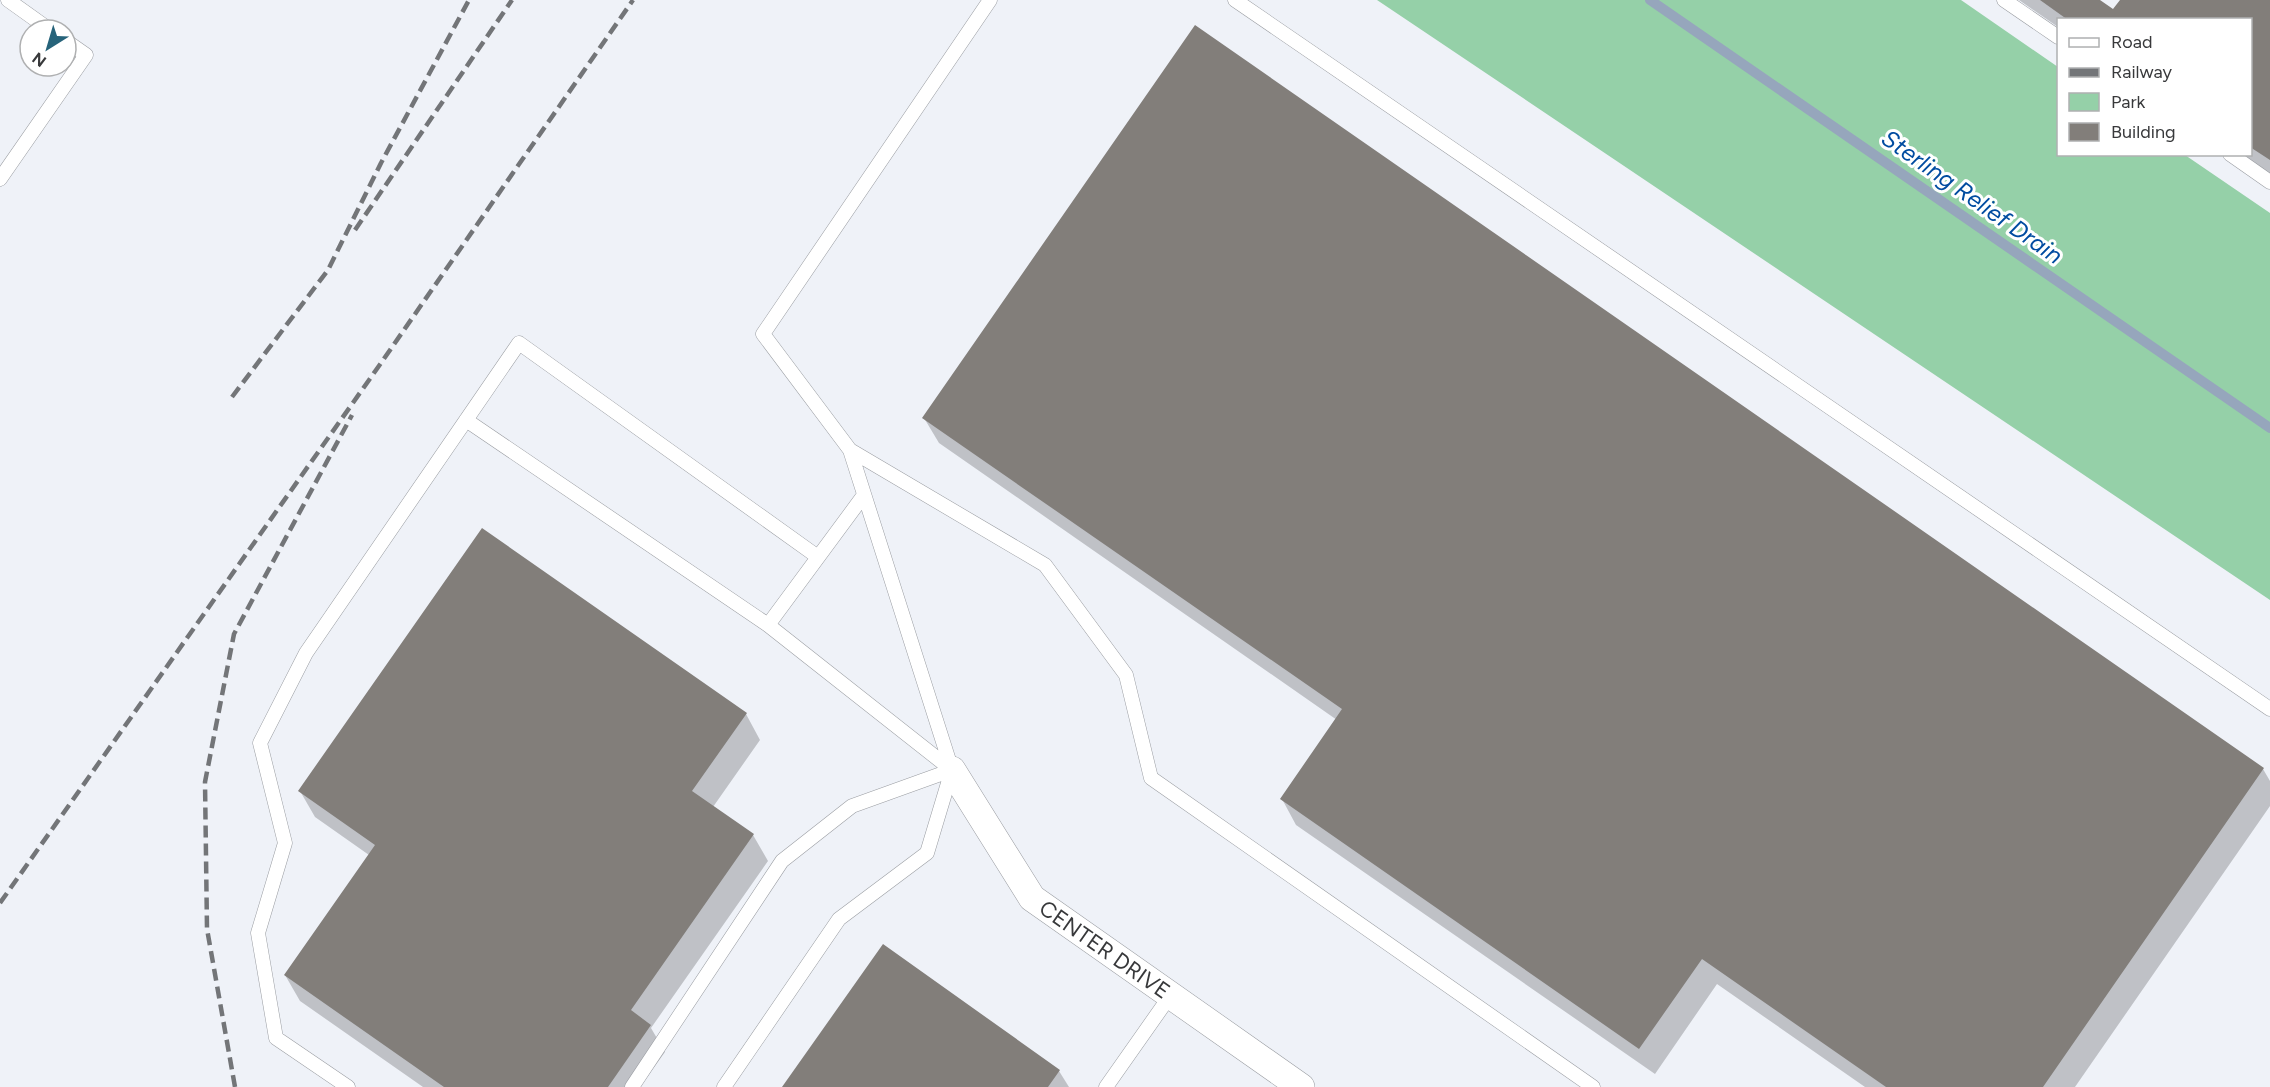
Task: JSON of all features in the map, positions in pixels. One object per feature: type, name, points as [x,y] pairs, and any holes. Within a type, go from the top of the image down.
[{"type":"street","name":"CENTER DRIVE","points":[[952,770],[1032,898],[1300,1087]]},
{"type":"lane","points":[[8,0],[33,18]]},
{"type":"lane","points":[[724,1087],[839,919],[927,853],[952,770],[850,450],[763,334],[990,0]]},
{"type":"lane","points":[[1235,0],[2270,709]]},
{"type":"lane","points":[[2004,0],[2057,37]]},
{"type":"lane","points":[[78,49],[86,55],[78,67]]},
{"type":"lane","points":[[0,179],[70,78]]},
{"type":"lane","points":[[2233,156],[2270,182]]},
{"type":"lane","points":[[348,1087],[276,1038],[258,933],[285,843],[260,743],[306,653],[519,343],[818,557]]},
{"type":"lane","points":[[466,420],[768,625],[952,770]]},
{"type":"lane","points":[[850,450],[1045,565],[1126,675],[1151,778],[1593,1087]]},
{"type":"lane","points":[[768,625],[864,495]]},
{"type":"lane","points":[[632,1087],[782,861],[852,806],[952,770]]},
{"type":"lane","points":[[1106,1087],[1170,996]]},
{"type":"green space","name":"Sterling Relief Drain","points":[[1377,0],[1961,0],[2057,66],[2057,156],[2186,156],[2270,213],[2270,600]]},
{"type":"building","points":[[2040,0],[2100,0],[2113,9],[2120,0],[2270,0],[2270,160],[2252,148],[2252,18],[2065,18]]},
{"type":"building","points":[[1195,25],[2264,768],[2043,1087],[1886,1087],[1702,959],[1639,1049],[1280,799],[1342,709],[922,418]]},
{"type":"building","points":[[482,528],[747,713],[692,791],[754,834],[631,1010],[651,1025],[608,1087],[444,1087],[284,975],[375,845],[298,791]]},
{"type":"building","points":[[883,944],[1060,1070],[1048,1087],[782,1087]]},
{"type":"waterway","name":"Sterling Relief Drain","points":[[1650,0],[2270,428]]},
{"type":"railway","points":[[232,397],[328,270],[381,163],[469,0]]},
{"type":"railway","points":[[355,230],[512,0]]},
{"type":"railway","points":[[0,903],[381,363],[633,0]]},
{"type":"railway","points":[[235,1087],[207,929],[205,782],[234,634],[352,415]]}]
